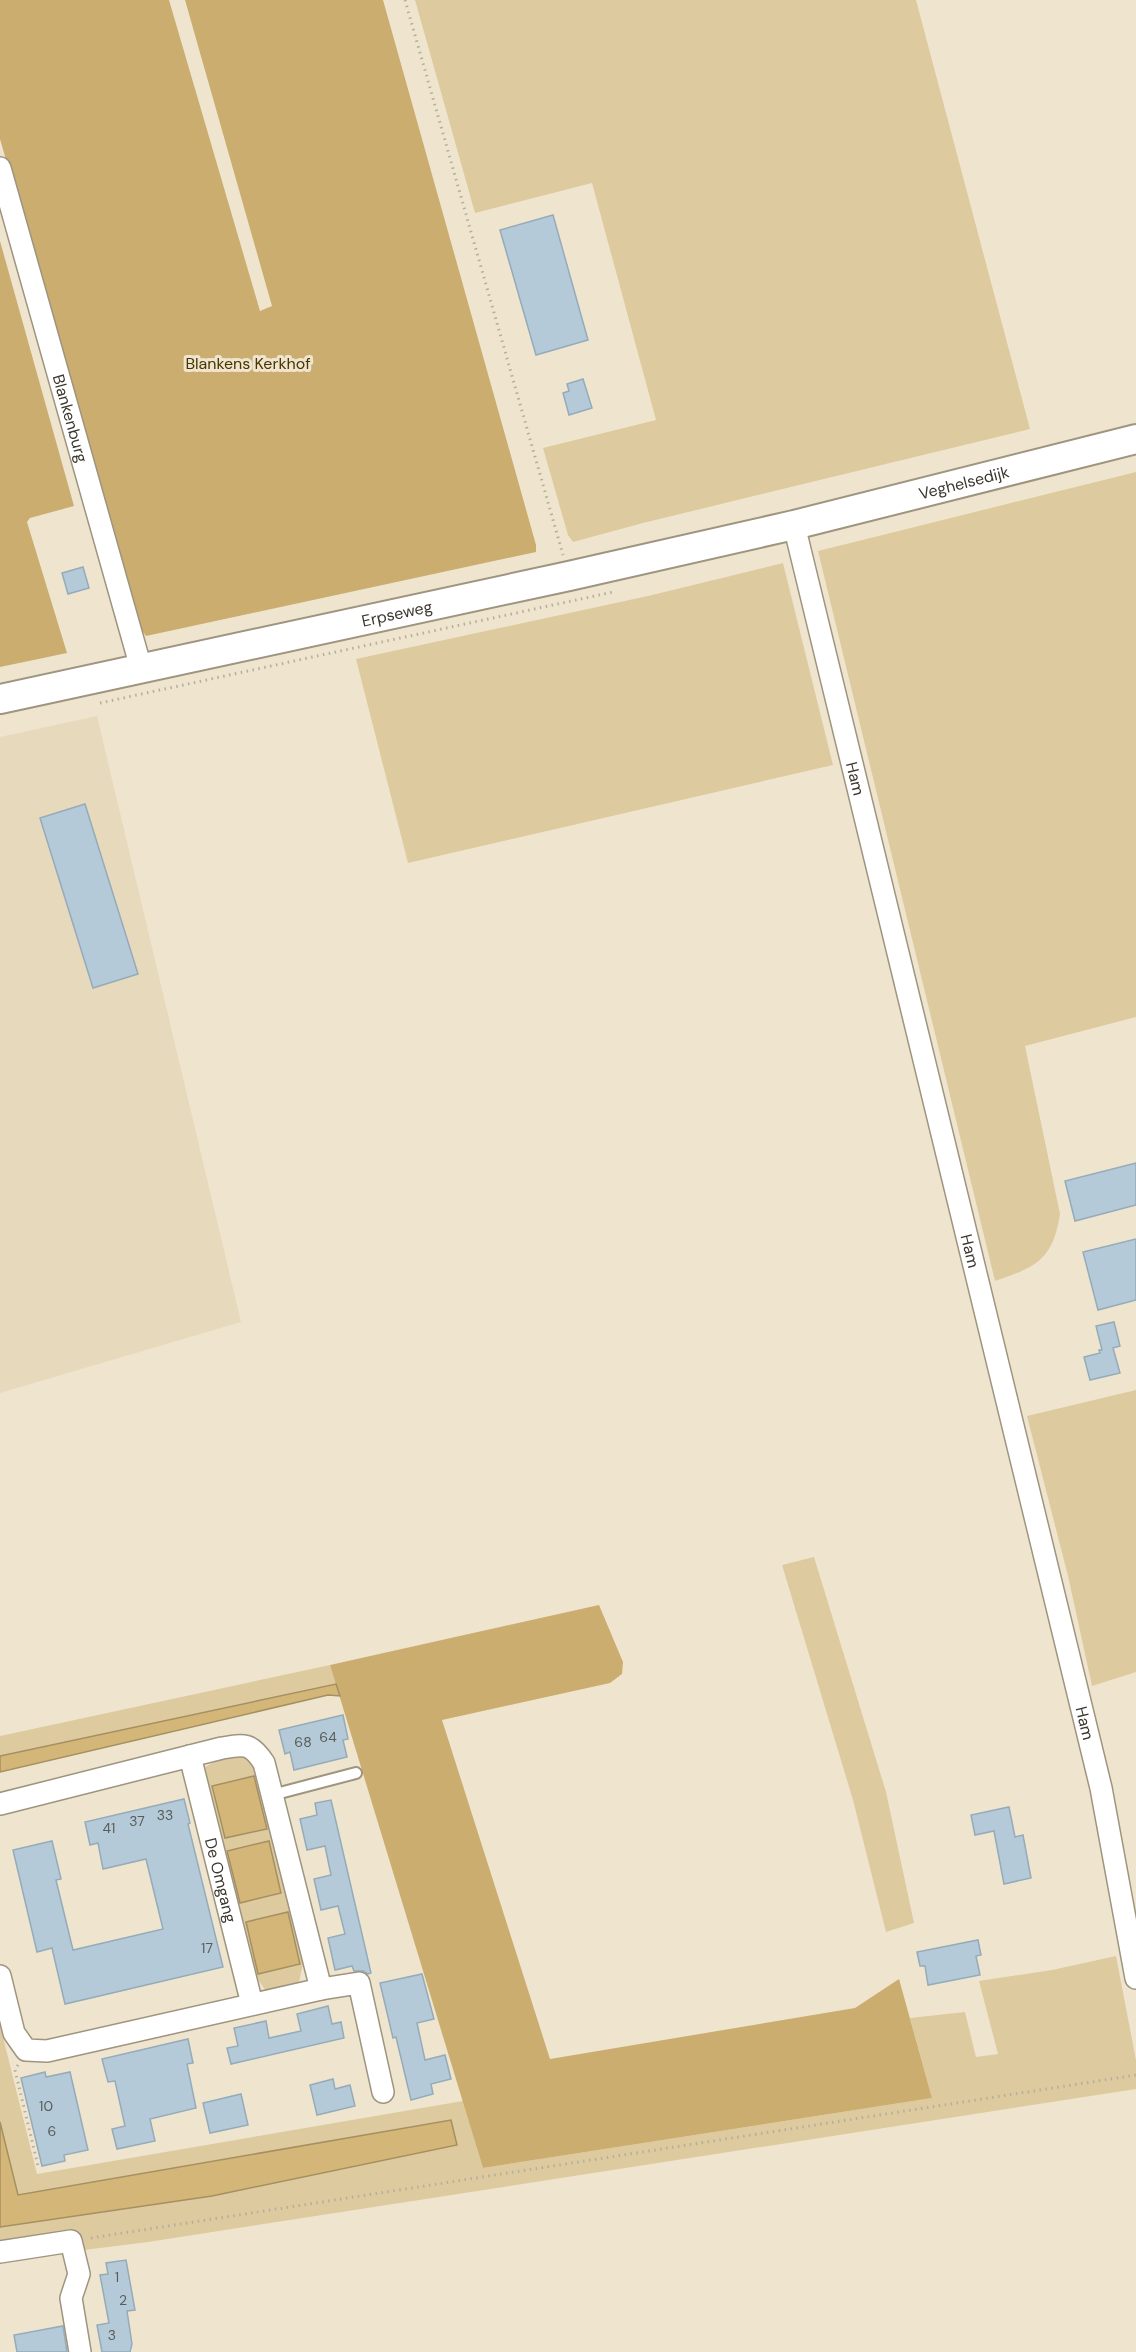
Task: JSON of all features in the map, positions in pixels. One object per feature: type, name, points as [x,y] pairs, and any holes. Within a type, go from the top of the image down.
[{"type":"main road","name":"Veghelsedijk","points":[[794,525],[1136,439]]},
{"type":"main road","name":"Erpseweg","points":[[0,699],[141,668],[573,588],[794,525]]},
{"type":"street","name":"Blankenburg","points":[[0,168],[141,668]]},
{"type":"street","name":"Ham","points":[[794,525],[1101,1788],[1136,1978]]},
{"type":"street","points":[[0,1804],[190,1756],[244,1745],[255,1750],[264,1763],[321,1989]]},
{"type":"street","name":"De Omgang","points":[[190,1756],[252,2004]]},
{"type":"street","points":[[0,1976],[14,2033],[26,2050],[47,2051],[252,2004],[358,1983],[383,2092]]},
{"type":"street","points":[[0,2252],[71,2241],[79,2274],[71,2298],[80,2352]]},
{"type":"lane","points":[[272,1795],[356,1773]]},
{"type":"path","points":[[405,0],[573,588]]},
{"type":"path","name":"Erpseweg","points":[[91,705],[573,588]]},
{"type":"path","points":[[26,2050],[15,2070],[38,2166]]},
{"type":"path","points":[[71,2241],[1136,2075]]},
{"type":"shaded area","points":[[415,0],[916,0],[1030,429],[573,542],[568,535],[543,448],[656,420],[592,183],[475,213]]},
{"type":"shaded area","points":[[1136,472],[1136,1017],[1025,1046],[1060,1214],[1053,1242],[1040,1260],[1032,1266],[995,1281],[818,551]]},
{"type":"shaded area","points":[[783,563],[833,765],[408,863],[356,659],[648,596]]},
{"type":"shaded area","points":[[97,716],[241,1322],[0,1393],[0,737]]},
{"type":"shaded area","points":[[1136,1390],[1136,1672],[1092,1686],[1068,1576],[1027,1416]]},
{"type":"shaded area","points":[[814,1557],[886,1792],[914,1923],[886,1932],[853,1800],[782,1565]]},
{"type":"shaded area","points":[[330,1665],[336,1684],[0,1756],[0,1736]]},
{"type":"shaded area","points":[[336,1684],[340,1696],[328,1695],[0,1772],[0,1756]]},
{"type":"shaded area","points":[[235,1756],[252,1758],[257,1773],[303,1964],[299,1982],[266,1991],[256,1977],[205,1767],[216,1761]]},
{"type":"shaded area","points":[[254,1776],[267,1829],[225,1838],[212,1786]]},
{"type":"shaded area","points":[[269,1841],[281,1893],[240,1903],[227,1851]]},
{"type":"shaded area","points":[[288,1912],[300,1964],[258,1974],[246,1922]]},
{"type":"shaded area","points":[[1116,1956],[1136,2060],[1136,2089],[148,2242],[84,2250],[78,2232],[0,2246],[0,2025],[37,2174],[463,2101],[483,2168],[932,2098],[910,2018],[965,2012],[976,2057],[998,2054],[979,1981],[1052,1970]]},
{"type":"shaded area","points":[[451,2120],[457,2145],[212,2196],[0,2227],[0,2122],[18,2195]]},
{"type":"green space","name":"Blankens Kerkhof","points":[[0,0],[169,0],[260,311],[272,306],[185,0],[383,0],[536,545],[536,552],[146,636],[140,628],[0,139]]},
{"type":"green space","points":[[0,241],[74,506],[30,518],[27,522],[67,653],[0,667]]},
{"type":"green space","points":[[599,1605],[623,1662],[622,1674],[610,1683],[442,1720],[550,2059],[855,2008],[899,1979],[932,2098],[483,2168],[330,1665]]},
{"type":"building","points":[[553,215],[588,340],[536,355],[500,230]]},
{"type":"building","points":[[583,379],[592,408],[569,415],[563,393],[569,391],[567,384]]},
{"type":"building","points":[[83,567],[89,588],[68,594],[62,573]]},
{"type":"building","points":[[85,804],[138,974],[93,988],[40,818]]},
{"type":"building","points":[[1136,1163],[1136,1205],[1075,1221],[1065,1181]]},
{"type":"building","points":[[1136,1239],[1136,1300],[1098,1310],[1083,1252]]},
{"type":"building","points":[[1114,1322],[1120,1346],[1113,1348],[1120,1373],[1090,1380],[1084,1357],[1100,1353],[1099,1350],[1102,1350],[1096,1326]]},
{"type":"building","points":[[343,1715],[348,1739],[343,1740],[347,1757],[294,1770],[290,1752],[285,1754],[279,1730]]},
{"type":"building","points":[[184,1799],[223,1967],[65,2004],[52,1948],[37,1952],[13,1850],[52,1841],[61,1879],[56,1880],[73,1950],[163,1929],[146,1859],[103,1869],[98,1843],[90,1845],[85,1822]]},
{"type":"building","points":[[331,1800],[371,1973],[368,1974],[363,1971],[354,1971],[352,1966],[335,1970],[328,1938],[345,1934],[338,1906],[321,1910],[314,1879],[331,1875],[325,1846],[307,1850],[300,1819],[317,1815],[315,1803]]},
{"type":"building","points":[[1009,1807],[1015,1837],[1023,1835],[1031,1878],[1004,1884],[994,1831],[975,1835],[971,1815]]},
{"type":"building","points":[[978,1940],[981,1955],[976,1956],[980,1975],[928,1985],[925,1966],[920,1966],[917,1952]]},
{"type":"building","points":[[422,1974],[434,2019],[417,2023],[425,2060],[445,2055],[451,2079],[431,2084],[433,2094],[411,2100],[380,1983]]},
{"type":"building","points":[[328,2006],[332,2024],[341,2022],[344,2038],[231,2064],[227,2048],[238,2046],[234,2028],[266,2021],[269,2038],[301,2031],[297,2014]]},
{"type":"building","points":[[188,2039],[193,2063],[187,2064],[196,2108],[150,2119],[155,2141],[117,2149],[112,2129],[125,2126],[115,2081],[108,2082],[102,2059]]},
{"type":"building","points":[[45,2072],[46,2077],[70,2072],[88,2150],[64,2155],[65,2161],[42,2166],[21,2078]]},
{"type":"building","points":[[333,2079],[335,2089],[350,2085],[355,2106],[317,2115],[310,2085]]},
{"type":"building","points":[[241,2094],[248,2125],[210,2133],[203,2103]]},
{"type":"building","points":[[126,2260],[135,2310],[127,2311],[132,2344],[130,2352],[102,2352],[97,2325],[109,2323],[100,2275],[108,2274],[106,2263]]},
{"type":"building","points":[[63,2326],[67,2352],[17,2352],[14,2335]]}]
